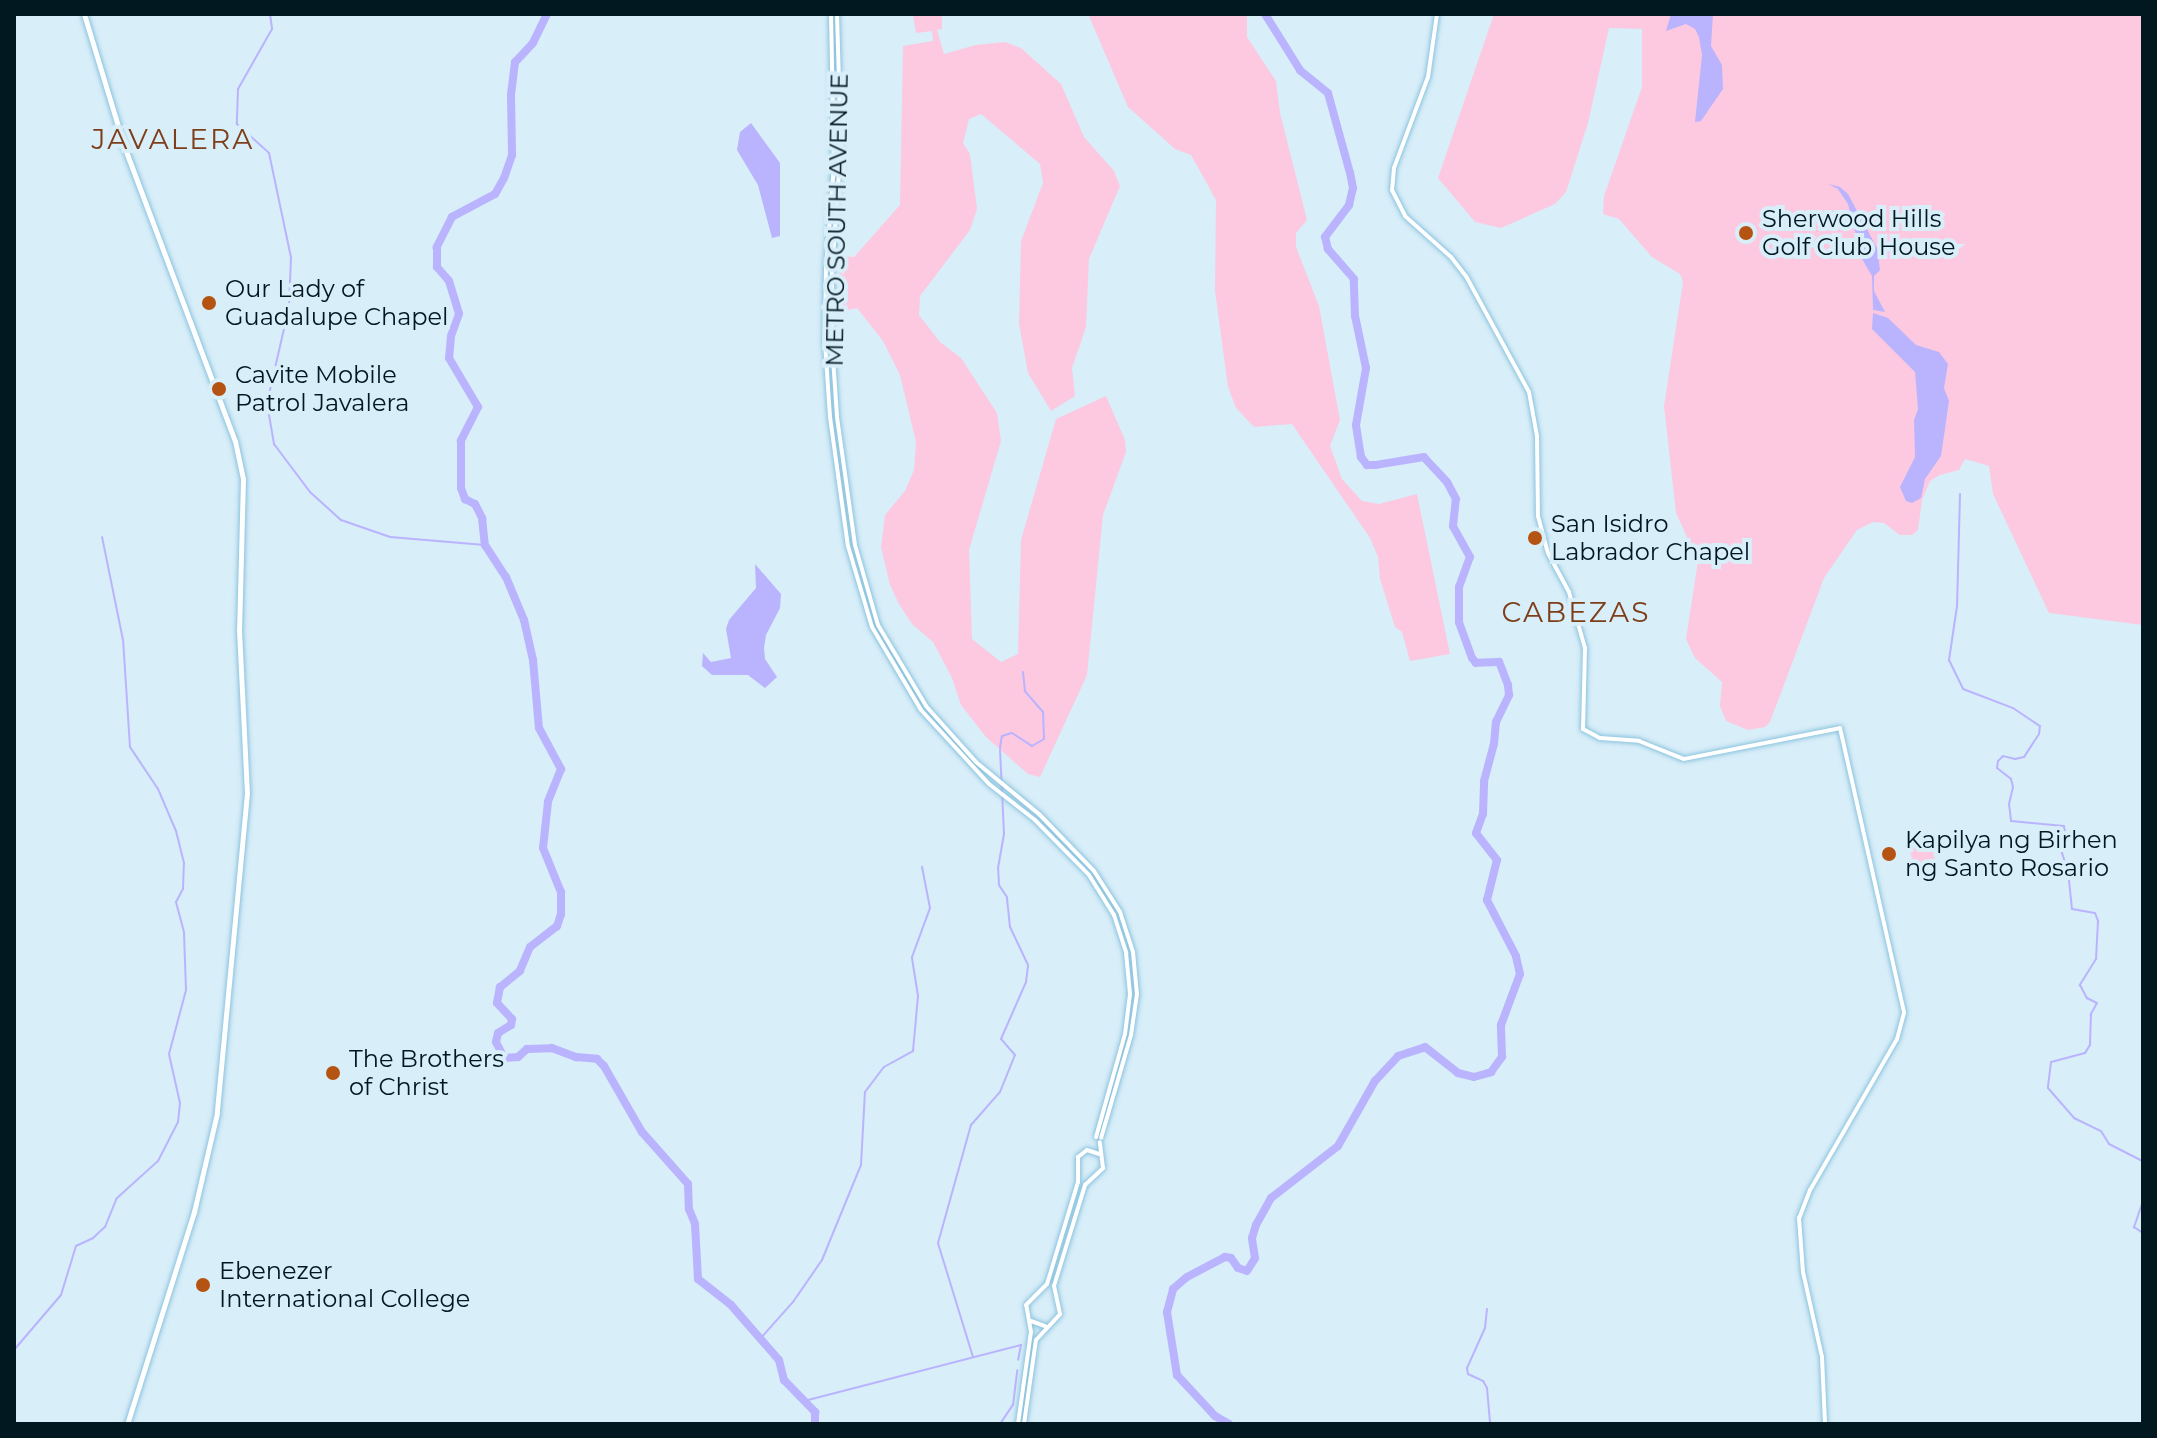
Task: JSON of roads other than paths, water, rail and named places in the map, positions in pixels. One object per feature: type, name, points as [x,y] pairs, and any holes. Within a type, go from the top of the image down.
[{"type":"main road","points":[[84,14],[124,146],[235,441],[243,479],[239,630],[247,793],[217,1113],[194,1212],[127,1424]]},
{"type":"street","name":"METRO SOUTH AVENUE","points":[[834,14],[841,145],[832,272],[832,343],[837,417],[855,545],[878,625],[906,676],[959,744],[1040,815],[1094,871],[1120,912],[1133,952],[1135,1014],[1098,1140],[1090,1150]]},
{"type":"street","name":"METRO SOUTH AVENUE","points":[[834,14],[834,165],[826,268],[825,342],[830,417],[848,546],[872,627],[900,679],[953,748],[997,791],[1035,820],[1102,891],[1126,953],[1128,1013],[1098,1140],[1099,1154]]},
{"type":"street","points":[[1437,14],[1428,77],[1394,168],[1395,200],[1405,216],[1451,257],[1466,276],[1529,392],[1537,436],[1541,528],[1551,561],[1569,592],[1585,648],[1583,729],[1591,736],[1639,741],[1678,759],[1840,728],[1904,1013],[1897,1039],[1810,1190],[1799,1218],[1803,1272],[1822,1357],[1825,1424]]},
{"type":"street","points":[[1021,1424],[1036,1340],[1045,1326],[1060,1314],[1054,1286],[1091,1177],[1103,1168],[1099,1154],[1090,1150],[1078,1157],[1079,1171],[1043,1291]]},
{"type":"street","points":[[1079,1171],[1091,1177]]},
{"type":"street","points":[[1021,1424],[1031,1321],[1026,1311],[1027,1302],[1032,1295],[1043,1291],[1055,1296]]},
{"type":"street","points":[[1031,1321],[1045,1326]]},
{"type":"waterway","points":[[270,14],[272,29],[238,89],[237,124],[269,153],[291,257],[289,307],[267,403],[274,444],[310,492],[341,520],[390,537],[485,545]]},
{"type":"waterway","points":[[547,14],[533,43],[515,62],[511,95],[512,155],[504,178],[495,194],[452,217],[437,247],[437,267],[449,281],[459,314],[451,336],[449,358],[478,407],[461,441],[461,488],[465,499],[475,504],[482,518],[485,545],[506,577],[524,620],[533,660],[539,728],[561,769],[548,802],[543,848],[561,892],[561,914],[557,926],[530,947],[520,971],[500,987],[497,1003],[512,1019],[511,1025],[498,1033],[496,1042],[504,1058],[518,1057],[527,1049],[552,1048],[576,1057],[597,1059],[604,1066],[642,1132],[688,1184],[689,1209],[695,1224],[698,1279],[731,1305],[779,1360],[784,1380],[815,1412],[815,1424]]},
{"type":"waterway","points":[[1229,1424],[1215,1416],[1177,1375],[1167,1312],[1173,1289],[1187,1277],[1225,1257],[1247,1271],[1255,1258],[1252,1238],[1256,1225],[1271,1198],[1338,1146],[1375,1081],[1398,1056],[1425,1047],[1458,1073],[1474,1077],[1491,1072],[1502,1057],[1501,1025],[1520,974],[1516,956],[1487,900],[1497,860],[1476,833],[1483,814],[1484,781],[1494,744],[1496,722],[1509,695],[1508,685],[1499,662],[1476,663],[1472,658],[1459,622],[1459,587],[1470,557],[1453,526],[1456,499],[1447,482],[1424,457],[1375,465],[1367,465],[1361,457],[1356,425],[1366,368],[1355,316],[1354,279],[1328,249],[1325,237],[1349,205],[1353,188],[1350,173],[1328,93],[1300,70],[1265,14]]},
{"type":"waterway","points":[[1960,494],[1957,606],[1949,660],[1963,689],[2013,708],[2040,726],[2039,734],[2024,757],[2015,759],[2003,756],[1998,761],[1997,768],[2011,779],[2013,787],[2009,804],[2011,821],[2064,826],[2066,838],[2062,853],[2068,871],[2072,909],[2095,913],[2098,921],[2096,959],[2080,985],[2087,998],[2097,1003],[2091,1014],[2090,1045],[2085,1053],[2051,1062],[2048,1088],[2074,1118],[2101,1131],[2109,1144],[2143,1161]]},
{"type":"waterway","points":[[14,1350],[61,1295],[76,1246],[93,1238],[105,1227],[117,1198],[158,1161],[178,1122],[180,1103],[169,1054],[186,990],[184,932],[176,902],[183,889],[184,863],[176,831],[158,789],[130,747],[123,640],[102,537]]},
{"type":"waterway","points":[[1000,748],[1002,736],[1012,733],[1032,746],[1044,739],[1043,712],[1025,691],[1023,672]]},
{"type":"waterway","points":[[973,1357],[938,1243],[971,1125],[1000,1092],[1015,1055],[1001,1039],[1026,982],[1028,965],[1010,927],[1007,897],[999,885],[998,868],[1004,834],[1000,750]]},
{"type":"waterway","points":[[760,1339],[793,1302],[822,1260],[861,1165],[865,1092],[884,1067],[913,1051],[918,996],[912,957],[930,908],[922,867]]},
{"type":"waterway","points":[[2143,1201],[2134,1227],[2143,1233]]},
{"type":"waterway","points":[[1487,1309],[1485,1328],[1467,1368],[1468,1374],[1483,1381],[1487,1388],[1490,1424]]},
{"type":"waterway","points":[[808,1400],[1021,1345],[1018,1360]]},
{"type":"waterway","points":[[1000,1424],[1013,1405],[1017,1370]]},
{"type":"place","name":"Sherwood Hills Golf Club House","points":[[1746,233]]},
{"type":"place","name":"Our Lady of Guadalupe Chapel","points":[[209,303]]},
{"type":"place","name":"Cavite Mobile Patrol Javalera","points":[[219,389]]},
{"type":"place","name":"San Isidro Labrador Chapel","points":[[1535,538]]},
{"type":"place","name":"Kapilya ng Birhen ng Santo Rosario","points":[[1889,854]]},
{"type":"place","name":"The Brothers of Christ","points":[[333,1073]]},
{"type":"place","name":"Ebenezer International College","points":[[203,1285]]},
{"type":"district","name":"JAVALERA","points":[[173,139]]},
{"type":"district","name":"CABEZAS","points":[[1576,612]]}]
